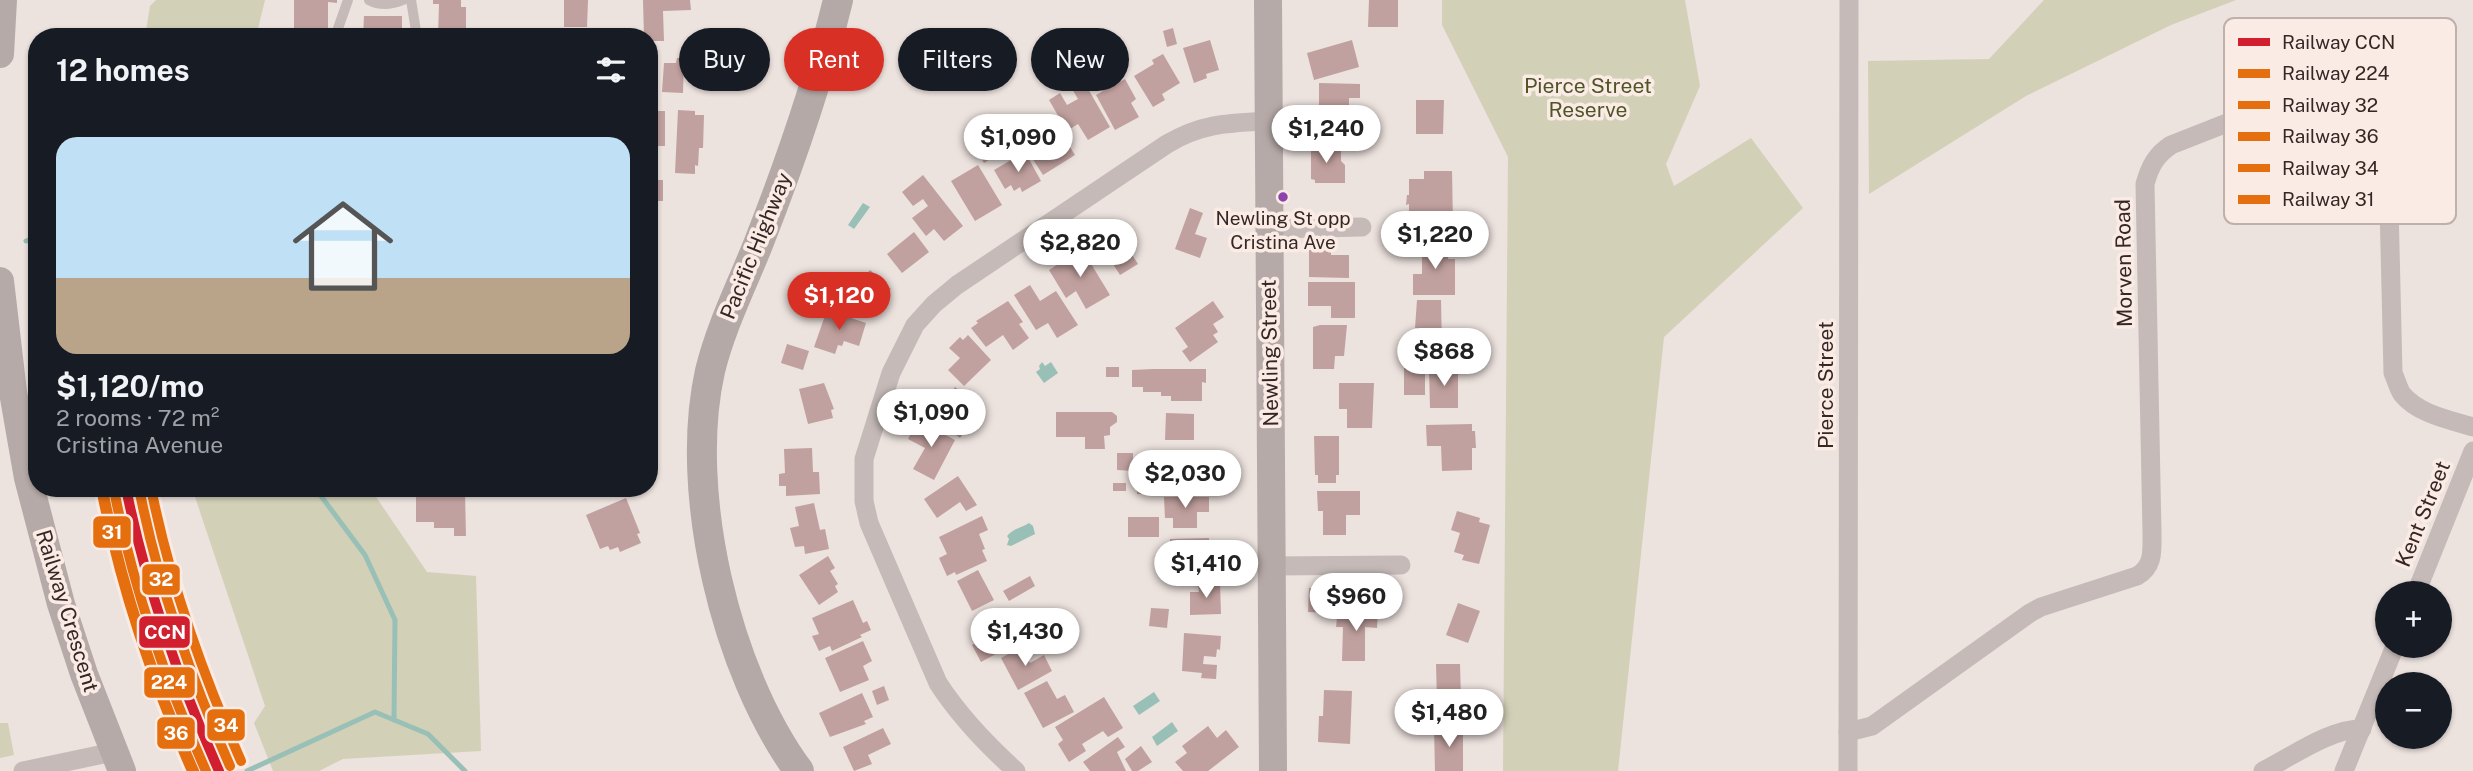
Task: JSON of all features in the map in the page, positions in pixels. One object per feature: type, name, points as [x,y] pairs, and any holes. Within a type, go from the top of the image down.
[{"type":"main road","name":"Pacific Highway","points":[[799,771],[763,710],[744,669],[724,614],[711,548],[704,482],[703,412],[710,371],[723,329],[797,139],[825,54],[838,0]]},
{"type":"street","points":[[0,54],[3,0]]},
{"type":"street","name":"Newling Street","points":[[1268,0],[1273,771]]},
{"type":"street","name":"Pierce Street","points":[[1848,771],[1849,0]]},
{"type":"street","points":[[1016,771],[970,727],[938,682],[869,523],[864,501],[864,459],[891,373],[915,326],[934,304],[957,285],[1156,151],[1180,136],[1207,125],[1268,121]]},
{"type":"street","name":"Morven Road","points":[[1848,732],[1872,726],[2030,612],[2146,571],[2150,563],[2152,533],[2145,184],[2159,153],[2171,145],[2224,124]]},
{"type":"street","name":"Morven Road","points":[[2389,224],[2393,373],[2402,394],[2418,407],[2473,427]]},
{"type":"street","points":[[1268,229],[1362,227]]},
{"type":"street","name":"Railway Crescent","points":[[0,281],[28,478]]},
{"type":"street","name":"Kent Street","points":[[2422,581],[2468,480],[2473,451]]},
{"type":"street","name":"Railway Crescent","points":[[33,497],[61,604],[84,674],[118,761]]},
{"type":"street","points":[[1272,566],[1401,565]]},
{"type":"street","points":[[2344,771],[2390,658]]},
{"type":"street","points":[[2263,771],[2329,737],[2348,729],[2362,729]]},
{"type":"street","points":[[23,771],[118,761]]},
{"type":"lane","points":[[338,28],[348,0]]},
{"type":"lane","points":[[369,0],[381,5],[392,5],[403,0]]},
{"type":"lane","points":[[411,0],[416,28]]},
{"type":"green space","points":[[156,0],[265,0],[258,28],[146,28],[150,6]]},
{"type":"green space","name":"Pierce Street Reserve","points":[[1442,0],[1685,0],[1700,86],[1666,164],[1674,186],[1751,138],[1803,208],[1664,337],[1618,771],[1503,771],[1508,157],[1442,25]]},
{"type":"green space","points":[[2044,0],[2236,0],[2171,25],[2026,96],[1869,194],[1868,61],[1989,59]]},
{"type":"green space","points":[[195,497],[376,497],[427,572],[476,576],[481,751],[343,759],[319,771],[273,771],[254,723],[265,706]]},
{"type":"green space","points":[[0,723],[8,723],[14,755],[0,758]]},
{"type":"water","points":[[863,203],[870,207],[854,229],[848,225]]},
{"type":"water","points":[[1042,362],[1045,366],[1051,362],[1058,373],[1044,383],[1036,372]]},
{"type":"water","points":[[1029,523],[1035,534],[1011,546],[1007,545],[1007,536],[1010,533]]},
{"type":"water","points":[[1154,692],[1160,701],[1139,715],[1133,706]]},
{"type":"water","points":[[1172,722],[1178,731],[1157,746],[1152,737]]},
{"type":"building","points":[[294,0],[337,0],[337,3],[328,2],[328,28],[294,28]]},
{"type":"building","points":[[433,0],[461,0],[461,7],[466,7],[466,28],[438,28],[439,4],[433,4]]},
{"type":"building","points":[[564,0],[588,0],[587,27],[564,27]]},
{"type":"building","points":[[643,0],[690,0],[691,10],[663,11],[664,41],[658,41],[658,28],[644,28]]},
{"type":"building","points":[[1369,0],[1398,0],[1398,27],[1368,27]]},
{"type":"building","points":[[364,16],[402,16],[402,28],[363,28]]},
{"type":"building","points":[[1173,28],[1177,44],[1167,47],[1163,31]]},
{"type":"building","points":[[1210,40],[1219,70],[1206,74],[1207,78],[1194,83],[1183,48]]},
{"type":"building","points":[[1352,40],[1359,67],[1314,80],[1307,53]]},
{"type":"building","points":[[1163,54],[1180,83],[1162,94],[1165,100],[1153,107],[1134,76],[1154,64],[1152,60]]},
{"type":"building","points":[[679,58],[679,91],[683,93],[662,92],[664,63],[676,63]]},
{"type":"building","points":[[1319,83],[1360,84],[1360,98],[1349,98],[1346,136],[1326,136],[1323,107],[1319,107]]},
{"type":"building","points":[[1129,86],[1136,99],[1131,103],[1139,117],[1115,130],[1096,95],[1103,91],[1129,91]]},
{"type":"building","points":[[1073,91],[1089,91],[1110,127],[1088,140],[1078,124],[1067,131],[1049,100],[1060,93],[1067,105],[1078,99]]},
{"type":"building","points":[[1416,100],[1444,100],[1443,134],[1416,134]]},
{"type":"building","points":[[678,110],[695,111],[695,115],[704,115],[703,148],[699,148],[695,174],[675,173]]},
{"type":"building","points":[[658,111],[665,111],[665,146],[658,146]]},
{"type":"building","points":[[1061,133],[1075,155],[1043,175],[1029,153]]},
{"type":"building","points":[[985,137],[995,156],[984,163],[973,144]]},
{"type":"building","points":[[1311,142],[1328,142],[1328,151],[1341,151],[1341,161],[1345,165],[1345,183],[1315,183],[1315,180],[1311,179]]},
{"type":"building","points":[[1025,152],[1041,181],[1022,192],[1020,187],[1014,191],[1011,185],[1005,189],[994,170]]},
{"type":"building","points":[[978,165],[1002,205],[975,221],[951,181]]},
{"type":"building","points":[[1424,171],[1452,171],[1453,223],[1409,224],[1409,204],[1406,205],[1409,179],[1424,179]]},
{"type":"building","points":[[923,175],[963,226],[944,241],[934,229],[926,236],[912,218],[928,206],[923,199],[913,206],[902,192]]},
{"type":"building","points":[[658,180],[663,180],[663,201],[658,201]]},
{"type":"building","points":[[1190,208],[1203,213],[1195,234],[1207,238],[1200,258],[1175,249]]},
{"type":"building","points":[[1117,231],[1138,264],[1120,275],[1099,242]]},
{"type":"building","points":[[914,232],[929,252],[902,273],[887,254]]},
{"type":"building","points":[[1422,241],[1448,241],[1448,259],[1455,259],[1455,295],[1413,295],[1413,274],[1422,274]]},
{"type":"building","points":[[1082,249],[1110,295],[1086,309],[1076,291],[1066,298],[1049,270]]},
{"type":"building","points":[[1309,250],[1331,250],[1331,255],[1349,255],[1349,278],[1309,277]]},
{"type":"building","points":[[870,270],[891,289],[868,315],[850,298],[852,296],[849,293]]},
{"type":"building","points":[[1308,282],[1355,282],[1355,318],[1331,318],[1331,306],[1308,306]]},
{"type":"building","points":[[1030,285],[1040,301],[1056,291],[1078,325],[1057,338],[1048,323],[1036,330],[1014,295]]},
{"type":"building","points":[[1417,300],[1441,300],[1442,347],[1417,347]]},
{"type":"building","points":[[1008,301],[1023,322],[1019,324],[1029,338],[1013,350],[1003,335],[986,347],[971,328],[978,323],[976,321]]},
{"type":"building","points":[[1213,301],[1224,317],[1213,324],[1218,332],[1213,335],[1218,342],[1190,362],[1182,351],[1188,347],[1175,328]]},
{"type":"building","points":[[827,310],[866,323],[859,346],[844,341],[842,346],[838,345],[835,354],[814,347]]},
{"type":"building","points":[[1347,325],[1344,356],[1335,356],[1334,369],[1313,369],[1313,327]]},
{"type":"building","points":[[968,335],[991,360],[964,386],[948,370],[960,358],[949,348],[960,337],[963,340]]},
{"type":"building","points":[[787,344],[809,351],[803,370],[781,363]]},
{"type":"building","points":[[1106,367],[1119,367],[1119,377],[1106,377]]},
{"type":"building","points":[[1404,368],[1425,368],[1425,395],[1404,395]]},
{"type":"building","points":[[1458,368],[1458,408],[1430,408],[1429,369]]},
{"type":"building","points":[[1206,369],[1206,383],[1202,382],[1202,401],[1171,401],[1171,396],[1161,396],[1161,392],[1143,392],[1143,387],[1132,387],[1132,370]]},
{"type":"building","points":[[824,383],[834,409],[831,410],[833,418],[808,424],[799,389]]},
{"type":"building","points":[[1339,383],[1374,383],[1372,428],[1347,428],[1347,409],[1339,409]]},
{"type":"building","points":[[955,387],[978,405],[971,414],[967,410],[956,424],[965,431],[960,438],[918,408],[932,390],[945,400]]},
{"type":"building","points":[[1056,412],[1112,412],[1117,416],[1117,422],[1110,427],[1110,435],[1104,436],[1105,449],[1085,449],[1085,437],[1056,437]]},
{"type":"building","points":[[1166,413],[1194,414],[1194,440],[1165,440]]},
{"type":"building","points":[[918,420],[955,440],[934,480],[913,469],[925,448],[908,439]]},
{"type":"building","points":[[1472,424],[1476,448],[1472,448],[1472,470],[1442,471],[1441,446],[1427,446],[1426,425]]},
{"type":"building","points":[[1314,436],[1339,436],[1339,475],[1336,475],[1336,483],[1318,483],[1318,475],[1315,475]]},
{"type":"building","points":[[812,448],[813,472],[819,472],[820,494],[786,496],[786,486],[779,486],[779,474],[785,473],[784,449]]},
{"type":"building","points":[[1117,453],[1133,453],[1133,471],[1117,470]]},
{"type":"building","points":[[1139,455],[1217,455],[1221,493],[1137,494]]},
{"type":"building","points":[[958,476],[977,505],[966,511],[960,502],[937,518],[924,499]]},
{"type":"building","points":[[1113,483],[1126,483],[1126,491],[1113,491]]},
{"type":"building","points":[[1317,491],[1360,491],[1360,515],[1346,515],[1346,535],[1323,535],[1323,511],[1318,511]]},
{"type":"building","points":[[416,497],[465,497],[466,536],[454,536],[454,528],[434,528],[434,522],[416,522]]},
{"type":"building","points":[[1164,497],[1209,497],[1209,512],[1197,512],[1197,528],[1173,528],[1173,518],[1165,518]]},
{"type":"building","points":[[626,498],[640,533],[637,534],[641,543],[620,552],[618,547],[600,549],[586,515]]},
{"type":"building","points":[[814,503],[820,530],[825,529],[829,549],[805,554],[804,546],[795,547],[790,528],[799,526],[795,507]]},
{"type":"building","points":[[1457,511],[1480,518],[1479,522],[1490,525],[1479,564],[1462,560],[1464,555],[1454,552],[1460,533],[1451,530]]},
{"type":"building","points":[[982,516],[988,530],[979,534],[987,561],[956,575],[955,572],[947,576],[939,558],[947,554],[939,537]]},
{"type":"building","points":[[1128,517],[1159,517],[1159,537],[1128,537]]},
{"type":"building","points":[[1209,538],[1209,575],[1196,575],[1196,579],[1171,580],[1170,563],[1179,563],[1178,554],[1170,554],[1170,539]]},
{"type":"building","points":[[828,556],[835,568],[830,571],[838,584],[835,586],[838,592],[819,605],[799,575]]},
{"type":"building","points":[[978,570],[994,600],[972,611],[957,581]]},
{"type":"building","points":[[1030,576],[1035,586],[1009,601],[1003,591]]},
{"type":"building","points":[[1198,584],[1220,584],[1221,614],[1190,615],[1190,592],[1199,592]]},
{"type":"building","points":[[1309,588],[1328,589],[1327,613],[1308,612]]},
{"type":"building","points":[[853,600],[863,623],[867,621],[871,630],[832,651],[830,646],[819,651],[812,636],[819,634],[812,618]]},
{"type":"building","points":[[1458,603],[1480,611],[1468,643],[1446,635]]},
{"type":"building","points":[[1151,608],[1169,609],[1167,628],[1149,626]]},
{"type":"building","points":[[1344,610],[1378,610],[1377,628],[1365,627],[1365,661],[1342,661],[1343,627],[1336,627],[1337,618],[1344,618]]},
{"type":"building","points":[[999,613],[1016,643],[981,662],[972,645],[987,636],[980,623]]},
{"type":"building","points":[[1184,633],[1221,636],[1220,650],[1217,649],[1216,657],[1204,656],[1203,664],[1217,665],[1216,679],[1201,678],[1202,673],[1182,671]]},
{"type":"building","points":[[863,641],[872,661],[863,666],[869,680],[840,692],[825,658]]},
{"type":"building","points":[[1021,647],[1030,663],[1044,655],[1052,671],[1018,690],[1001,658]]},
{"type":"building","points":[[1436,664],[1460,664],[1461,700],[1437,701]]},
{"type":"building","points":[[1047,681],[1057,699],[1065,695],[1074,712],[1043,728],[1024,693]]},
{"type":"building","points":[[884,686],[889,700],[877,705],[872,691]]},
{"type":"building","points":[[1324,690],[1352,691],[1350,744],[1318,742]]},
{"type":"building","points":[[862,693],[873,717],[864,721],[866,724],[830,737],[819,713]]},
{"type":"building","points":[[1104,697],[1123,728],[1108,737],[1103,731],[1082,744],[1086,751],[1069,762],[1058,744],[1063,740],[1055,727]]},
{"type":"building","points":[[1208,726],[1217,738],[1226,730],[1239,747],[1208,771],[1183,771],[1175,762],[1187,753],[1182,746]]},
{"type":"building","points":[[1434,727],[1463,727],[1463,771],[1435,771]]},
{"type":"building","points":[[883,728],[891,744],[868,755],[872,764],[854,771],[843,747]]},
{"type":"building","points":[[1118,737],[1125,747],[1117,752],[1126,771],[1090,771],[1083,762]]},
{"type":"building","points":[[1141,746],[1152,762],[1138,771],[1132,771],[1125,759]]},
{"type":"waterway","points":[[322,497],[365,555],[395,620],[394,720]]},
{"type":"waterway","points":[[247,771],[375,712],[428,734],[465,771]]},
{"type":"rail line","name":"36","points":[[103,497],[118,564],[139,634],[192,771]]},
{"type":"rail line","name":"31","points":[[105,497],[119,562],[140,633],[194,771]]},
{"type":"rail line","name":"224","points":[[116,497],[152,633],[206,771]]},
{"type":"rail line","name":"CCN","points":[[128,497],[153,597],[190,702],[219,771]]},
{"type":"rail line","name":"32","points":[[141,497],[177,630],[230,766]]},
{"type":"rail line","name":"34","points":[[153,497],[188,627],[241,761]]},
{"type":"place","name":"Newling St opp Cristina Ave","points":[[1283,197]]}]
